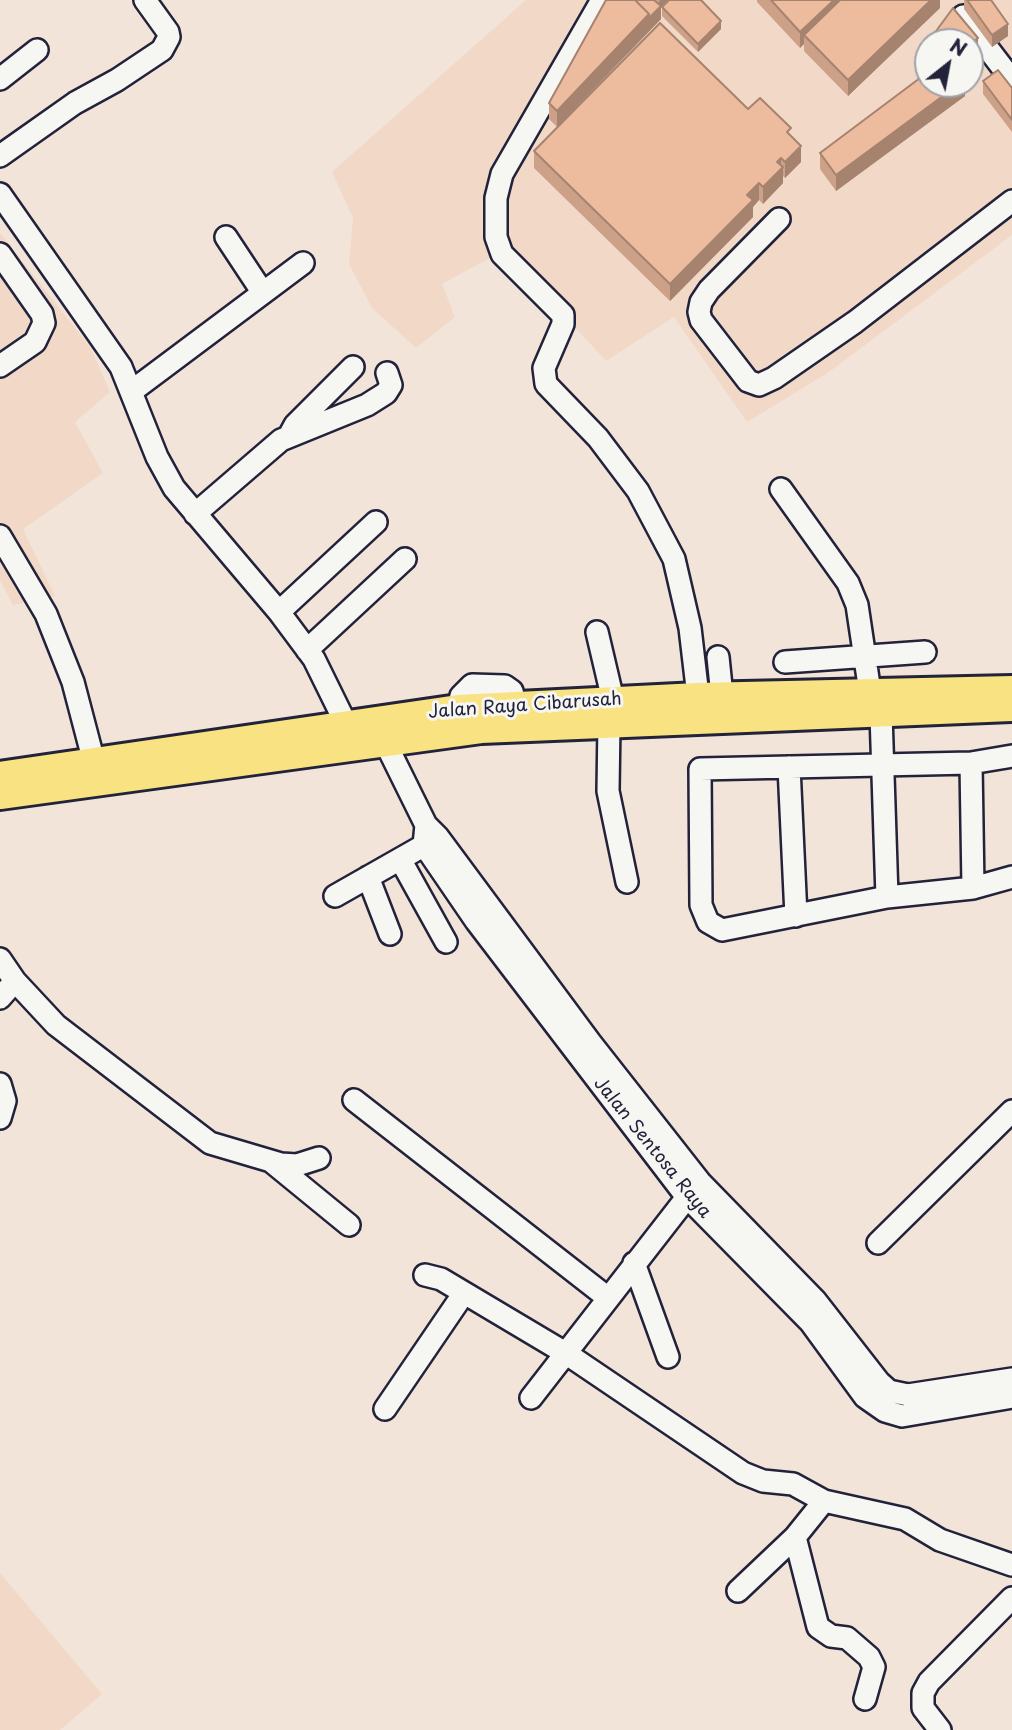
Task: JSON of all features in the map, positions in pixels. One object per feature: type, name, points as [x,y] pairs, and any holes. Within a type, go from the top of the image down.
[{"type":"main road","name":"Jalan Raya Cibarusah","points":[[0,775],[458,708],[515,705],[611,711],[875,703],[1012,689]]},
{"type":"main road","name":"Jalan Raya Cibarusah","points":[[0,796],[710,696],[1012,708]]},
{"type":"street","points":[[0,156],[75,103],[117,80],[162,50],[169,37],[168,32],[145,0]]},
{"type":"street","points":[[603,0],[502,174],[496,198],[496,237],[502,254],[563,315],[563,324],[544,369],[546,384],[598,438],[638,491],[674,559],[710,696]]},
{"type":"street","points":[[963,16],[1012,80]]},
{"type":"street","points":[[0,79],[37,50]]},
{"type":"street","points":[[0,194],[121,367],[157,457],[174,488],[279,612],[307,650],[326,680],[346,724]]},
{"type":"street","points":[[779,219],[709,290],[701,302],[699,312],[701,320],[748,381],[759,385],[774,378],[855,322],[1012,201]]},
{"type":"street","points":[[226,237],[263,293]]},
{"type":"street","points":[[0,254],[42,314],[44,323],[35,342],[0,366]]},
{"type":"street","points":[[132,391],[303,263]]},
{"type":"street","points":[[289,436],[295,425],[352,367]]},
{"type":"street","points":[[195,514],[275,444],[368,405],[386,393],[391,385],[387,373]]},
{"type":"street","points":[[781,489],[848,583],[857,605],[884,765],[887,897]]},
{"type":"street","points":[[279,612],[376,522]]},
{"type":"street","points":[[0,536],[47,614],[73,682],[94,762]]},
{"type":"street","points":[[307,650],[405,559]]},
{"type":"street","points":[[597,632],[611,711],[608,791],[627,882]]},
{"type":"street","points":[[785,662],[925,652]]},
{"type":"street","points":[[710,696],[718,657]]},
{"type":"street","name":"Jalan Sentosa Raya","points":[[385,742],[430,835],[581,1031],[693,1189],[811,1323],[866,1397],[885,1412],[914,1415],[1012,1397]]},
{"type":"street","points":[[1012,756],[971,763],[700,769],[701,905],[708,922],[722,930],[887,897],[973,888],[1012,877]]},
{"type":"street","points":[[971,763],[973,888]]},
{"type":"street","points":[[789,767],[796,916]]},
{"type":"street","points":[[335,896],[400,859],[430,835]]},
{"type":"street","points":[[400,859],[446,942]]},
{"type":"street","points":[[368,877],[390,934]]},
{"type":"street","points":[[0,959],[15,981],[56,1025],[210,1143],[271,1162],[297,1165],[319,1158]]},
{"type":"street","points":[[0,998],[15,981]]},
{"type":"street","points":[[0,1084],[5,1101],[0,1118]]},
{"type":"street","points":[[354,1100],[608,1298]]},
{"type":"street","points":[[878,1242],[1012,1111]]},
{"type":"street","points":[[271,1162],[349,1226]]},
{"type":"street","points":[[531,1398],[693,1189]]},
{"type":"street","name":"Jalan Sentosa Raya","points":[[693,1189],[815,1300],[889,1391],[908,1395],[1012,1379]]},
{"type":"street","points":[[634,1263],[668,1357]]},
{"type":"street","points":[[425,1275],[441,1279],[567,1354],[734,1469],[762,1481],[793,1484],[824,1501],[905,1519],[940,1540],[1012,1565]]},
{"type":"street","points":[[385,1409],[464,1293]]},
{"type":"street","points":[[738,1591],[795,1537],[824,1501]]},
{"type":"street","points":[[795,1537],[818,1627],[831,1636],[847,1638],[870,1657],[874,1668],[865,1699]]},
{"type":"street","points":[[940,1730],[923,1708],[923,1693],[929,1682],[1012,1598]]},
{"type":"shaded area","points":[[526,0],[1012,0],[1012,235],[829,372],[747,422],[674,317],[606,361],[504,250],[442,284],[455,317],[416,348],[372,308],[349,264],[353,218],[332,172]]},
{"type":"shaded area","points":[[0,233],[90,347],[110,392],[75,422],[103,473],[23,529],[55,596],[13,605],[0,580]]},
{"type":"shaded area","points":[[0,1573],[102,1694],[60,1730],[0,1730]]},
{"type":"building","points":[[606,0],[635,0],[649,14],[557,111],[549,103]]},
{"type":"building","points":[[635,0],[654,0],[661,6],[649,18],[649,14]]},
{"type":"building","points":[[669,0],[701,0],[721,21],[698,44],[662,7]]},
{"type":"building","points":[[771,0],[834,0],[800,32]]},
{"type":"building","points":[[840,0],[931,0],[848,80],[804,35]]},
{"type":"building","points":[[967,0],[991,0],[1008,24],[992,35]]},
{"type":"building","points":[[953,8],[970,28],[938,28]]},
{"type":"building","points":[[660,23],[748,109],[760,98],[791,128],[787,132],[801,146],[785,162],[781,158],[777,162],[783,167],[763,187],[759,183],[747,195],[753,200],[670,284],[534,151]]},
{"type":"building","points":[[998,70],[1012,88],[1012,120],[984,82]]},
{"type":"building","points":[[914,82],[914,98],[940,98],[836,175],[820,153]]}]
